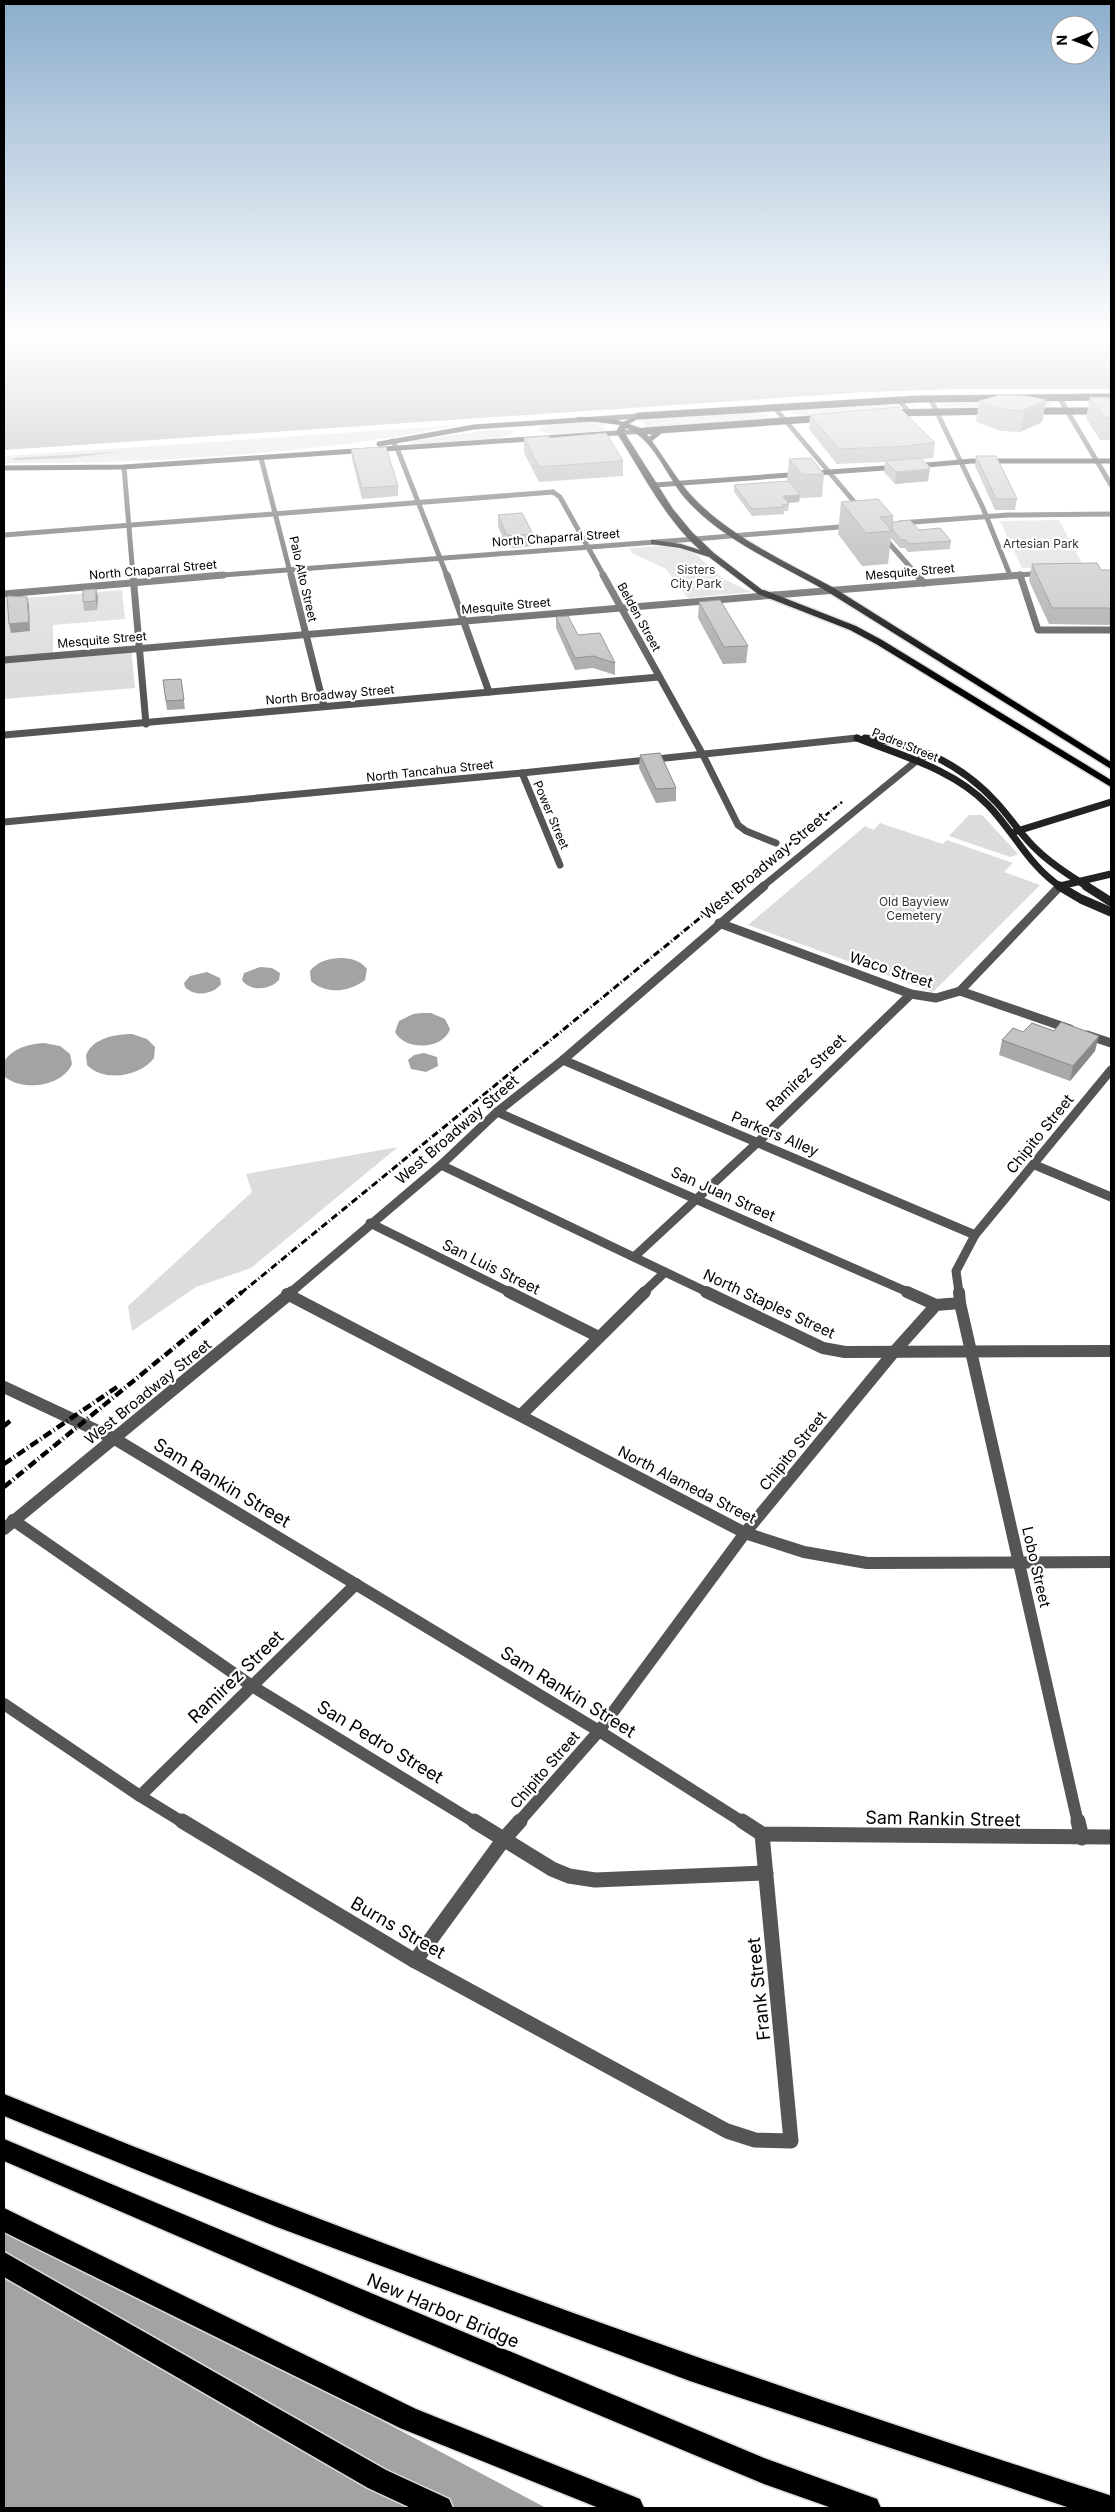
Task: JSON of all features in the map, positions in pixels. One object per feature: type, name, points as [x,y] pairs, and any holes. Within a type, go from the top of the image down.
[{"type":"highway","points":[[635,454],[670,511],[714,557],[769,594],[852,628],[879,642],[1111,784]]},
{"type":"highway","points":[[659,454],[700,508],[734,535],[831,590],[1111,766]]},
{"type":"highway","points":[[654,542],[680,546],[714,557]]},
{"type":"highway","points":[[4,2105],[541,2317],[911,2445],[1109,2508]]},
{"type":"highway","name":"New Harbor Bridge","points":[[4,2150],[376,2309],[764,2471],[868,2508]]},
{"type":"highway","points":[[4,2220],[409,2419],[631,2508]]},
{"type":"highway","points":[[4,2264],[377,2478],[440,2508]]},
{"type":"main road","points":[[4,468],[124,467],[300,454]]},
{"type":"main road","points":[[910,466],[961,462],[1111,461]]},
{"type":"main road","points":[[655,485],[901,467]]},
{"type":"main road","name":"Padre Street","points":[[858,738],[895,741],[929,754],[960,770],[998,804],[1037,867],[1060,886],[1090,904],[1111,912]]},
{"type":"main road","name":"Padre Street","points":[[858,738],[965,785],[1051,862],[1111,902]]},
{"type":"main road","points":[[1015,831],[1111,802]]},
{"type":"main road","points":[[1060,886],[1078,880],[1111,874]]},
{"type":"street","points":[[399,454],[441,558],[489,692]]},
{"type":"street","points":[[815,454],[868,518]]},
{"type":"street","points":[[957,454],[987,516],[1010,575]]},
{"type":"street","points":[[1092,454],[1111,485]]},
{"type":"street","name":"Palo Alto Street","points":[[261,458],[304,634],[324,706]]},
{"type":"street","points":[[124,467],[146,724]]},
{"type":"street","name":"Belden Street","points":[[417,502],[553,492],[560,497],[703,755],[738,825],[746,832],[776,843]]},
{"type":"street","points":[[4,535],[417,502]]},
{"type":"street","points":[[893,523],[987,516],[1111,514]]},
{"type":"street","name":"North Chaparral Street","points":[[4,594],[289,569],[587,548],[855,526]]},
{"type":"street","points":[[878,530],[924,582]]},
{"type":"street","name":"Mesquite Street","points":[[4,660],[769,594],[1052,572]]},
{"type":"street","points":[[1020,574],[1038,630],[1111,630]]},
{"type":"street","name":"North Broadway Street","points":[[4,735],[146,724],[324,706],[659,677]]},
{"type":"street","name":"North Tancahua Street","points":[[4,822],[522,773],[858,738]]},
{"type":"street","name":"West Broadway Street","points":[[9,1525],[213,1359],[287,1294],[441,1165],[497,1112],[563,1060],[719,923],[915,762],[929,754]]},
{"type":"street","name":"Power Street","points":[[522,773],[560,865]]},
{"type":"street","points":[[1060,886],[960,991],[1111,1043]]},
{"type":"street","name":"Waco Street","points":[[719,923],[912,994],[930,999],[945,998],[960,991]]},
{"type":"street","name":"Ramirez Street","points":[[634,1257],[757,1143],[912,994]]},
{"type":"street","name":"Parkers Alley","points":[[563,1060],[975,1235]]},
{"type":"street","name":"Chipito Street","points":[[960,1303],[956,1271],[975,1235],[1035,1165],[1111,1070]]},
{"type":"street","name":"San Juan Street","points":[[497,1112],[936,1305]]},
{"type":"street","name":"North Staples Street","points":[[441,1165],[823,1348],[845,1352],[1111,1351]]},
{"type":"street","points":[[1035,1165],[1111,1197]]},
{"type":"street","name":"San Luis Street","points":[[370,1224],[599,1337]]},
{"type":"street","points":[[521,1415],[666,1272]]},
{"type":"street","name":"North Alameda Street","points":[[287,1294],[745,1533],[804,1552],[866,1563],[1111,1562]]},
{"type":"street","points":[[936,1305],[960,1303]]},
{"type":"street","name":"Lobo Street","points":[[960,1303],[1082,1838]]},
{"type":"street","name":"Chipito Street","points":[[415,1961],[504,1839],[599,1731],[745,1533],[894,1352],[936,1305]]},
{"type":"street","name":"Sam Rankin Street","points":[[4,1387],[115,1439],[599,1731],[762,1834],[1111,1837]]},
{"type":"street","name":"San Pedro Street","points":[[9,1525],[252,1686],[552,1870],[569,1876],[595,1880],[766,1873]]},
{"type":"street","name":"Ramirez Street","points":[[140,1796],[356,1584]]},
{"type":"street","name":"Burns Street","points":[[4,1704],[140,1796],[415,1961],[728,2131],[755,2140],[791,2141]]},
{"type":"street","name":"Frank Street","points":[[762,1834],[791,2141]]},
{"type":"green space","points":[[30,454],[245,454],[143,461],[50,463],[4,463],[4,456]]},
{"type":"green space","name":"Artesian Park","points":[[1059,520],[1084,567],[1022,568],[1000,521]]},
{"type":"green space","name":"Sisters City Park","points":[[661,546],[689,550],[731,583],[752,592],[688,598],[666,569],[632,553],[630,548]]},
{"type":"green space","points":[[122,590],[125,619],[53,625],[53,653],[131,646],[135,688],[4,699],[4,600]]},
{"type":"green space","points":[[969,815],[982,815],[1018,854],[1010,857],[949,836]]},
{"type":"green space","name":"Old Bayview Cemetery","points":[[880,823],[943,844],[947,840],[1013,863],[1004,872],[1040,885],[933,992],[748,925],[865,826],[874,830]]},
{"type":"green space","points":[[398,1147],[251,1268],[196,1287],[132,1331],[128,1306],[252,1192],[246,1174]]},
{"type":"shaded area","points":[[101,454],[71,458],[13,460],[15,458]]},
{"type":"shaded area","points":[[347,958],[361,963],[367,969],[365,980],[352,987],[338,990],[324,988],[311,981],[310,971],[316,965],[327,960]]},
{"type":"shaded area","points":[[260,967],[272,968],[280,973],[279,980],[265,988],[255,988],[242,980],[244,973]]},
{"type":"shaded area","points":[[207,972],[220,978],[221,984],[218,988],[213,991],[198,993],[185,987],[184,983],[190,976]]},
{"type":"shaded area","points":[[431,1013],[445,1019],[450,1029],[446,1036],[440,1041],[424,1046],[415,1045],[400,1038],[395,1032],[399,1021],[413,1014]]},
{"type":"shaded area","points":[[132,1034],[147,1039],[155,1047],[154,1058],[148,1064],[132,1073],[122,1075],[103,1074],[94,1071],[87,1065],[86,1055],[89,1049],[99,1041],[112,1036]]},
{"type":"shaded area","points":[[44,1043],[60,1046],[70,1054],[72,1064],[60,1078],[41,1085],[30,1085],[11,1081],[4,1076],[4,1061],[12,1053],[32,1044]]},
{"type":"shaded area","points":[[424,1053],[437,1057],[438,1066],[426,1072],[411,1069],[408,1060],[414,1055]]},
{"type":"shaded area","points":[[4,2220],[546,2508],[4,2508]]},
{"type":"building","points":[[352,454],[388,454],[398,486],[362,488]]},
{"type":"building","points":[[532,454],[619,454],[623,461],[539,467]]},
{"type":"building","points":[[976,456],[996,456],[1017,499],[996,499]]},
{"type":"building","points":[[811,458],[824,474],[802,475],[789,459]]},
{"type":"building","points":[[921,458],[930,469],[896,472],[885,461]]},
{"type":"building","points":[[789,481],[800,495],[783,496],[789,504],[782,505],[784,507],[752,509],[734,485]]},
{"type":"building","points":[[878,499],[893,516],[880,517],[892,531],[866,533],[841,502]]},
{"type":"building","points":[[522,513],[533,534],[512,536],[506,534],[498,515]]},
{"type":"building","points":[[910,520],[919,530],[940,528],[951,541],[909,544],[906,540],[901,540],[892,529],[893,522]]},
{"type":"building","points":[[1097,563],[1101,570],[1111,570],[1111,608],[1052,608],[1032,564]]},
{"type":"building","points":[[96,589],[96,601],[83,602],[83,590]]},
{"type":"building","points":[[7,596],[27,597],[29,622],[9,624]]},
{"type":"building","points":[[720,600],[748,646],[724,647],[699,602]]},
{"type":"building","points":[[568,616],[578,635],[600,633],[615,663],[593,656],[575,658],[556,617]]},
{"type":"building","points":[[181,679],[184,700],[166,701],[163,680]]},
{"type":"building","points":[[660,753],[676,788],[656,789],[640,755]]},
{"type":"building","points":[[1061,1022],[1099,1036],[1073,1066],[1002,1040],[1013,1028],[1023,1032],[1032,1023],[1054,1031]]},
{"type":"railway","points":[[737,887],[842,802]]},
{"type":"railway","points":[[241,1293],[739,886]]},
{"type":"railway","points":[[4,1487],[242,1292]]},
{"type":"railway","points":[[4,1464],[117,1387]]},
{"type":"railway","points":[[4,1426],[10,1421]]}]
